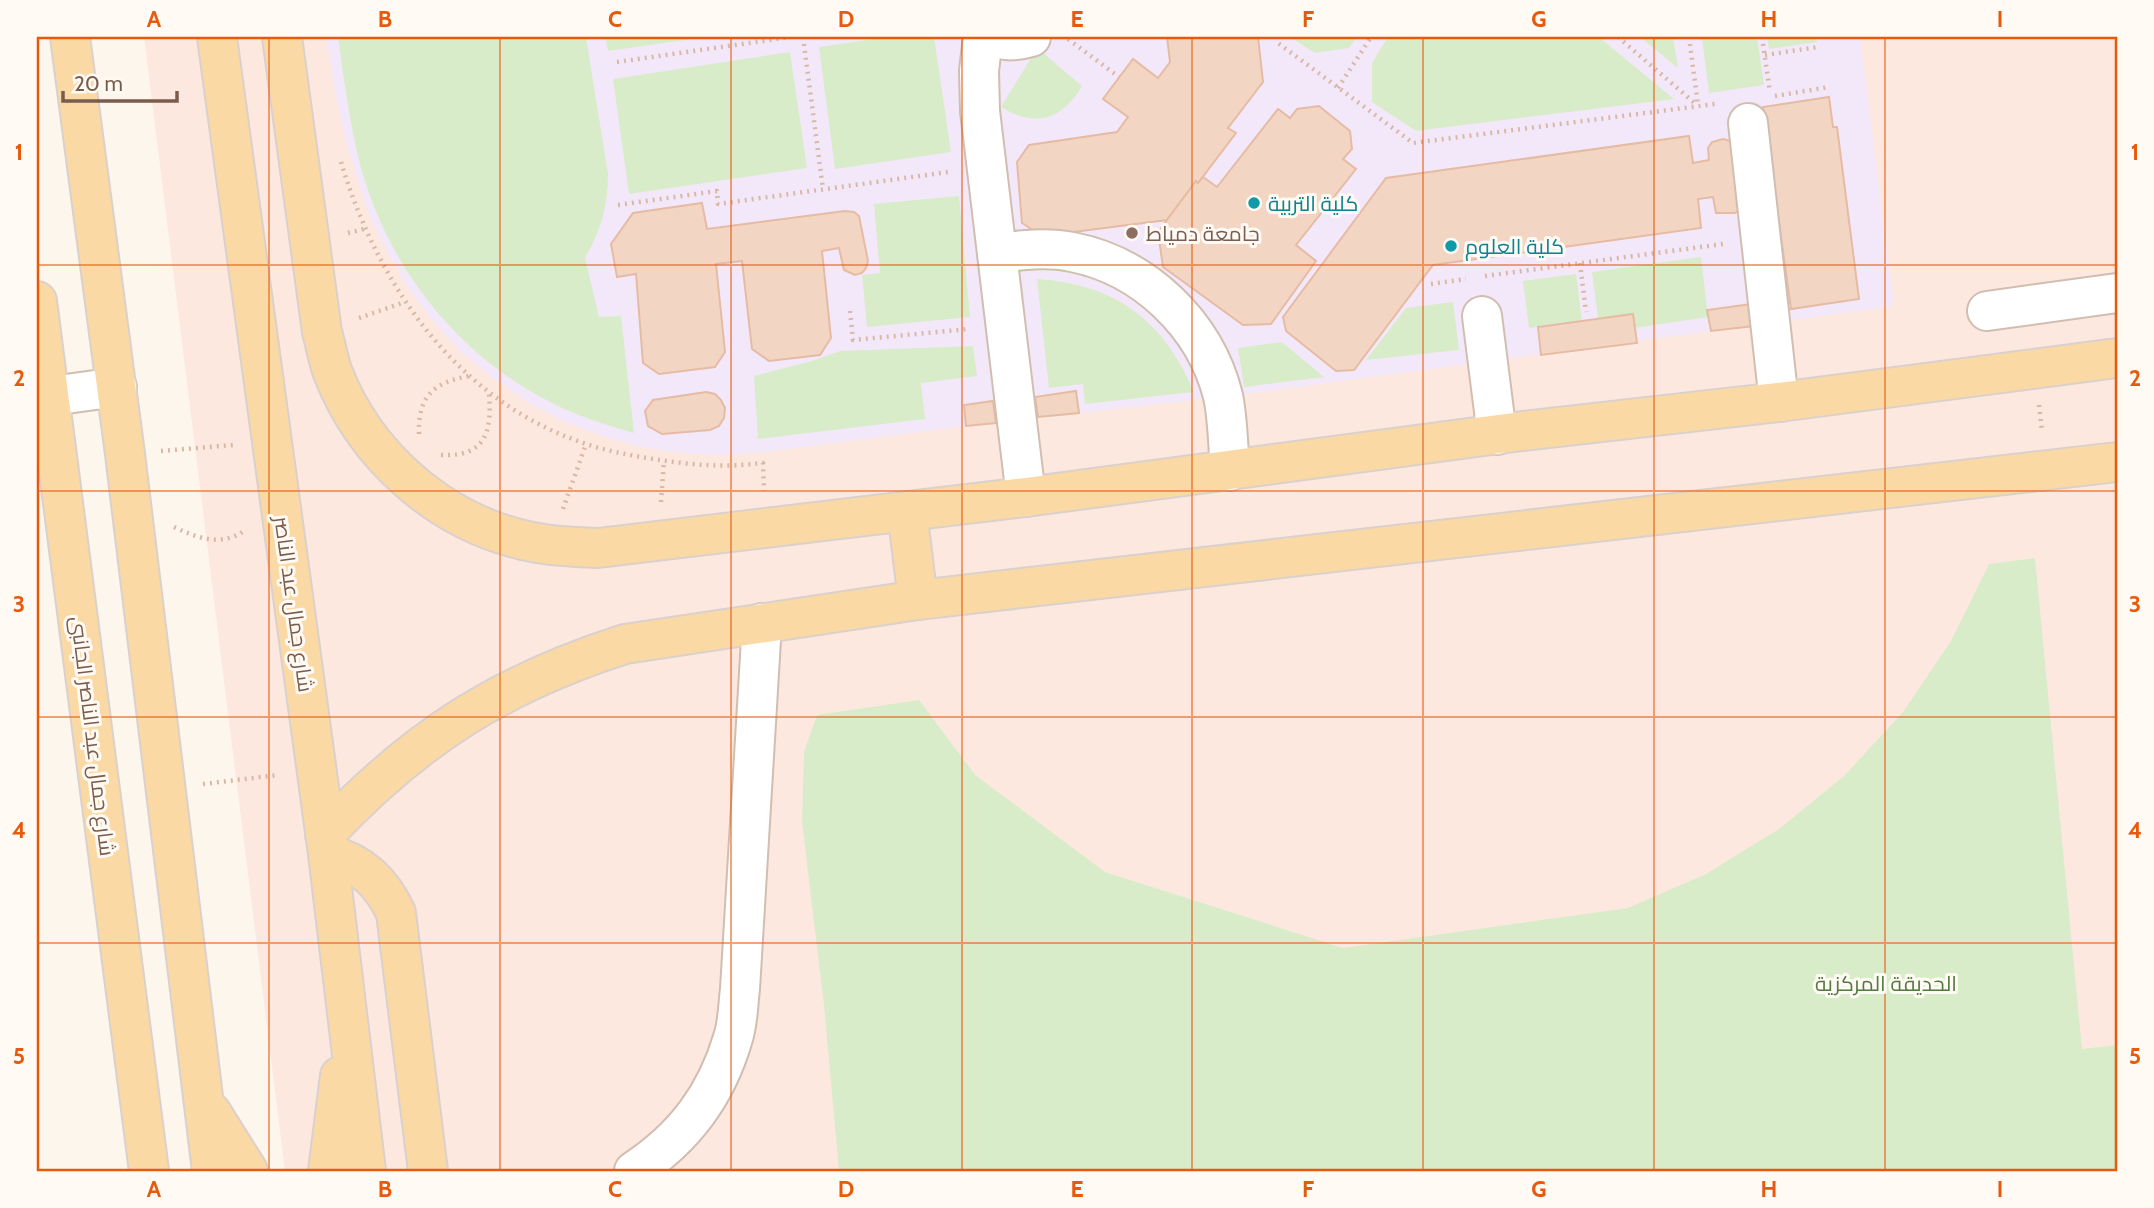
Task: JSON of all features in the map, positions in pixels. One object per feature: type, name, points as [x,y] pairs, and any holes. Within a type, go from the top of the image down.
[{"type":"main road","points":[[70,37],[117,387],[212,1171]]},
{"type":"main road","name":"شارع جمال عبد الناصر","points":[[217,37],[327,844],[366,1171]]},
{"type":"main road","points":[[282,37],[322,332],[332,371],[346,402],[366,435],[391,464],[430,497],[485,528],[522,540],[560,547],[598,548],[1026,497],[2117,358]]},
{"type":"main road","name":"شارع جمال عبد الناصر الجانبى","points":[[37,300],[43,397],[149,1171]]},
{"type":"main road","points":[[429,1171],[396,912],[387,893],[376,879],[327,844],[356,802],[398,764],[461,718],[500,695],[582,658],[625,644],[918,600],[2117,462]]},
{"type":"main road","points":[[907,511],[918,600]]},
{"type":"main road","points":[[328,1171],[347,1022]]},
{"type":"main road","points":[[204,1101],[248,1171]]},
{"type":"street","points":[[983,37],[979,90],[1026,497]]},
{"type":"street","points":[[993,37],[1007,41],[1020,41],[1031,37]]},
{"type":"street","points":[[1735,113],[1761,239],[1779,402]]},
{"type":"street","points":[[997,253],[1034,248],[1071,251],[1106,262],[1140,279],[1169,302],[1193,330],[1211,363],[1223,397],[1230,471]]},
{"type":"street","points":[[1987,311],[2117,293]]},
{"type":"street","points":[[1482,316],[1497,435]]},
{"type":"street","points":[[43,397],[117,387]]},
{"type":"street","points":[[634,1171],[660,1154],[693,1120],[718,1080],[734,1036],[740,989],[762,624]]},
{"type":"path","points":[[617,62],[790,37]]},
{"type":"path","points":[[803,37],[823,189]]},
{"type":"path","points":[[1065,37],[1119,77]]},
{"type":"path","points":[[1277,37],[1278,43],[1413,143],[1698,106],[1735,113]]},
{"type":"path","points":[[1338,88],[1371,37]]},
{"type":"path","points":[[1618,37],[1698,106]]},
{"type":"path","points":[[1689,37],[1698,106]]},
{"type":"path","points":[[1762,37],[1770,97],[1829,87]]},
{"type":"path","points":[[1765,55],[1818,47]]},
{"type":"path","points":[[339,156],[364,229],[385,272],[426,331],[469,376],[539,424],[586,444],[614,452],[704,467],[763,463],[765,528]]},
{"type":"path","points":[[618,205],[717,191],[718,204],[987,166]]},
{"type":"path","points":[[1480,276],[1761,239]]},
{"type":"path","points":[[1580,263],[1586,312]]},
{"type":"path","points":[[1431,284],[1469,278]]},
{"type":"path","points":[[348,321],[405,302]]},
{"type":"path","points":[[850,311],[853,340],[1006,326]]},
{"type":"path","points":[[2034,369],[2048,470]]},
{"type":"path","points":[[419,434],[418,414],[424,398],[450,380],[469,376]]},
{"type":"path","points":[[440,455],[466,453],[478,447],[490,424],[489,392]]},
{"type":"path","points":[[412,426],[425,440]]},
{"type":"path","points":[[125,454],[272,442]]},
{"type":"path","points":[[562,511],[586,444]]},
{"type":"path","points":[[432,447],[450,461]]},
{"type":"path","points":[[661,512],[664,461]]},
{"type":"path","points":[[751,493],[764,490]]},
{"type":"path","points":[[131,508],[188,534],[221,541],[248,529],[280,501]]},
{"type":"path","points":[[552,509],[571,512]]},
{"type":"path","points":[[166,789],[317,770]]},
{"type":"shaded area","points":[[144,37],[2117,37],[2117,1171],[285,1171]]},
{"type":"shaded area","name":"جامعة دمياط","points":[[326,37],[1860,37],[1894,306],[1238,395],[765,452],[723,455],[642,447],[563,421],[527,402],[461,352],[433,321],[408,288],[369,215],[345,139]]},
{"type":"green space","points":[[338,37],[586,37],[608,174],[607,197],[602,218],[585,258],[599,317],[621,316],[634,433],[574,413],[520,385],[488,362],[459,336],[433,307],[390,241],[373,205],[354,136]]},
{"type":"green space","points":[[605,37],[706,37],[608,51]]},
{"type":"green space","points":[[888,37],[934,37],[951,152],[835,169],[819,47]]},
{"type":"green space","points":[[1290,37],[1357,37],[1349,48],[1315,53]]},
{"type":"green space","points":[[1388,37],[1599,37],[1674,99],[1416,131],[1372,102],[1372,63]]},
{"type":"green space","points":[[1640,37],[1673,37],[1678,68]]},
{"type":"green space","points":[[1757,37],[1764,85],[1709,93],[1702,38]]},
{"type":"green space","points":[[1767,37],[1816,37],[1817,42],[1769,49]]},
{"type":"green space","points":[[1037,48],[1082,86],[1066,107],[1047,117],[1036,119],[1013,114],[1001,107]]},
{"type":"green space","points":[[790,52],[807,168],[629,194],[613,79]]},
{"type":"green space","points":[[959,196],[970,317],[867,327],[862,275],[880,273],[874,204]]},
{"type":"green space","points":[[1701,257],[1708,317],[1635,328],[1633,314],[1598,319],[1592,272]]},
{"type":"green space","points":[[1576,274],[1582,321],[1529,328],[1523,281]]},
{"type":"green space","points":[[1037,279],[1065,282],[1091,289],[1134,311],[1152,326],[1168,345],[1194,392],[1085,404],[1083,384],[1049,388]]},
{"type":"green space","points":[[1453,302],[1459,350],[1366,360],[1406,308]]},
{"type":"green space","points":[[1282,342],[1324,377],[1244,387],[1238,348]]},
{"type":"green space","points":[[973,346],[977,376],[921,383],[925,419],[758,439],[754,376],[840,351]]},
{"type":"green space","name":"الحديقة المركزية","points":[[2035,558],[2082,1049],[2117,1045],[2117,1171],[839,1171],[824,1005],[802,822],[804,752],[817,715],[919,700],[975,775],[1105,872],[1343,948],[1628,908],[1706,874],[1779,829],[1845,775],[1903,712],[1951,641],[1989,564]]},
{"type":"building","points":[[1167,37],[1258,37],[1263,82],[1228,128],[1236,133],[1198,183],[1196,181],[1167,220],[1042,236],[1022,223],[1017,162],[1029,145],[1117,132],[1128,117],[1103,99],[1133,59],[1158,78],[1170,62]]},
{"type":"building","points":[[1829,97],[1833,127],[1837,127],[1859,299],[1791,309],[1763,107]]},
{"type":"building","name":"كلية التربية","points":[[1319,106],[1350,131],[1352,149],[1343,159],[1356,169],[1296,245],[1316,261],[1271,324],[1243,325],[1163,267],[1158,232],[1196,181],[1198,183],[1203,177],[1217,187],[1278,109],[1290,118],[1297,109]]},
{"type":"building","name":"كلية العلوم","points":[[1689,136],[1693,163],[1709,160],[1708,148],[1712,142],[1723,139],[1731,141],[1740,209],[1735,213],[1716,213],[1713,197],[1698,199],[1701,228],[1433,265],[1354,370],[1336,371],[1286,331],[1283,317],[1386,178]]},
{"type":"building","points":[[702,203],[707,229],[845,211],[859,216],[868,261],[862,273],[855,275],[844,270],[839,248],[822,251],[831,338],[820,355],[769,361],[752,349],[742,261],[716,264],[725,352],[715,367],[659,374],[643,363],[636,274],[617,277],[611,244],[633,213]]},
{"type":"building","points":[[1752,304],[1754,326],[1711,331],[1707,310]]},
{"type":"building","points":[[1633,314],[1637,343],[1541,355],[1538,327]]},
{"type":"building","points":[[1076,391],[1079,413],[1038,417],[1035,397]]},
{"type":"building","points":[[706,392],[715,394],[725,408],[724,418],[719,426],[710,430],[662,434],[648,426],[645,411],[653,400]]},
{"type":"building","points":[[993,401],[996,423],[966,426],[964,405]]},
{"type":"place","name":"كلية التربية","points":[[1254,203]]},
{"type":"place","name":"جامعة دمياط","points":[[1132,233]]},
{"type":"place","name":"كلية العلوم","points":[[1451,246]]}]
